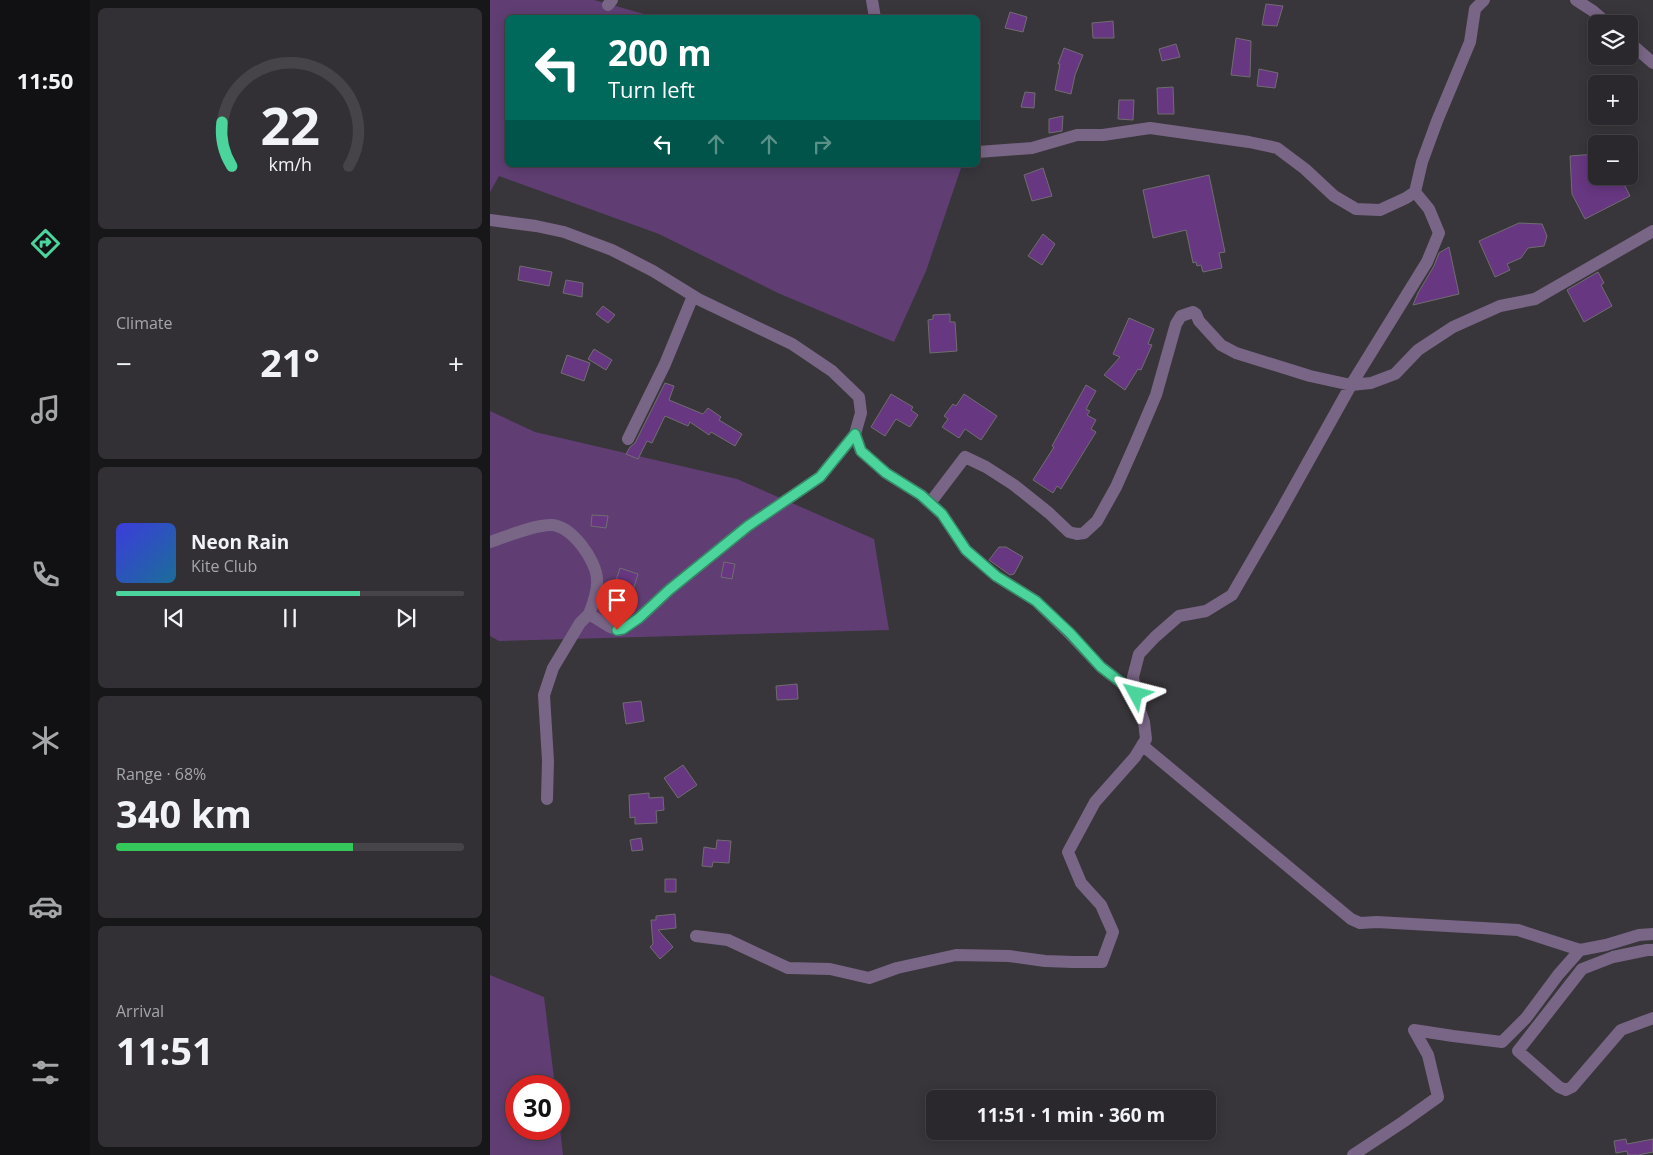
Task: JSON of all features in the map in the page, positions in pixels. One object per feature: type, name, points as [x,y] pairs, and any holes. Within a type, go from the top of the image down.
[{"type":"street","points":[[872,0],[874,15]]},
{"type":"street","points":[[980,152],[1032,148],[1077,135],[1103,135],[1150,128],[1249,142],[1277,148],[1305,169],[1334,196],[1356,209],[1380,210],[1415,192],[1422,162],[1437,121],[1470,42],[1475,9],[1484,0]]},
{"type":"street","points":[[1576,0],[1594,5]]},
{"type":"street","points":[[1638,50],[1653,63]]},
{"type":"street","points":[[696,936],[728,940],[788,968],[830,969],[870,978],[898,968],[956,955],[1009,956],[1044,961],[1102,962],[1113,932],[1101,905],[1081,883],[1068,852],[1095,802],[1135,757],[1146,739],[1144,722],[1137,702],[1133,678],[1139,654],[1179,616],[1206,611],[1232,595],[1350,385],[1427,262],[1439,233],[1429,209],[1415,192]]},
{"type":"street","points":[[490,220],[536,226],[572,235],[612,250],[693,296],[792,344],[832,371],[859,397],[861,413],[855,434],[820,477],[748,526],[669,590],[639,618],[623,629],[617,630],[589,614]]},
{"type":"street","points":[[930,503],[965,457],[986,467],[1014,485],[1069,532],[1077,534],[1092,527],[1116,487],[1156,395],[1176,324],[1181,316],[1193,312],[1196,314],[1199,322],[1221,345],[1236,353],[1310,376],[1350,385],[1371,383],[1395,374],[1418,350],[1453,327],[1500,306],[1535,299],[1653,231]]},
{"type":"street","points":[[628,439],[665,364],[693,296]]},
{"type":"street","points":[[855,434],[861,451],[886,473],[921,495],[942,514],[966,550],[996,576],[1036,601],[1070,633],[1101,667],[1136,694]]},
{"type":"street","points":[[490,542],[532,528],[552,525],[575,537],[596,570],[598,582],[589,614],[580,623],[553,668],[544,695],[548,761],[546,799]]},
{"type":"street","points":[[1142,745],[1351,919],[1360,922],[1518,930],[1580,950],[1606,946],[1640,935],[1653,934]]},
{"type":"street","points":[[1640,935],[1650,950],[1613,957],[1582,969],[1518,1052],[1559,1087],[1566,1090],[1572,1087],[1621,1030],[1653,1018]]},
{"type":"street","points":[[1353,1155],[1438,1097],[1428,1055],[1414,1030],[1502,1042],[1526,1018],[1558,975],[1580,950]]},
{"type":"shaded area","points":[[490,0],[594,0],[648,15],[505,15],[505,167],[961,167],[926,271],[894,342],[778,293],[659,234],[499,176],[490,192]]},
{"type":"shaded area","points":[[490,411],[535,432],[737,479],[874,539],[889,630],[499,641],[490,636]]},
{"type":"shaded area","points":[[490,975],[544,997],[554,1075],[505,1075],[505,1140],[561,1140],[563,1155],[490,1155]]},
{"type":"building","points":[[1266,4],[1283,6],[1277,26],[1262,25]]},
{"type":"building","points":[[1010,12],[1027,17],[1023,32],[1005,28]]},
{"type":"building","points":[[1113,21],[1114,38],[1093,38],[1092,23]]},
{"type":"building","points":[[1236,38],[1251,41],[1250,77],[1231,75]]},
{"type":"building","points":[[1176,44],[1180,57],[1162,61],[1159,49]]},
{"type":"building","points":[[1064,48],[1083,55],[1075,75],[1071,94],[1055,90],[1060,64],[1058,64]]},
{"type":"building","points":[[1259,69],[1278,73],[1275,88],[1257,86]]},
{"type":"building","points":[[1173,87],[1174,114],[1158,114],[1157,88]]},
{"type":"building","points":[[1025,92],[1035,93],[1034,108],[1021,107]]},
{"type":"building","points":[[1119,100],[1134,100],[1133,120],[1118,119]]},
{"type":"building","points":[[1063,116],[1062,131],[1049,133],[1049,119]]},
{"type":"building","points":[[1588,155],[1588,185],[1624,185],[1630,196],[1585,219],[1572,194],[1570,156]]},
{"type":"building","points":[[1043,168],[1052,196],[1032,201],[1024,175]]},
{"type":"building","points":[[1209,175],[1225,252],[1219,253],[1222,268],[1203,272],[1201,265],[1197,266],[1196,262],[1193,263],[1186,230],[1153,238],[1143,190]]},
{"type":"building","points":[[1519,223],[1542,224],[1547,236],[1544,246],[1528,248],[1521,258],[1507,264],[1510,270],[1495,277],[1479,241]]},
{"type":"building","points":[[1043,234],[1055,244],[1042,265],[1028,256]]},
{"type":"building","points":[[1449,247],[1459,294],[1413,305],[1439,253]]},
{"type":"building","points":[[520,266],[552,272],[549,286],[518,280]]},
{"type":"building","points":[[1598,272],[1604,283],[1601,285],[1612,306],[1584,322],[1567,290]]},
{"type":"building","points":[[566,280],[583,283],[582,297],[563,293]]},
{"type":"building","points":[[603,306],[615,315],[608,323],[596,314]]},
{"type":"building","points":[[950,314],[950,322],[955,322],[957,351],[930,353],[928,320],[933,319],[933,315]]},
{"type":"building","points":[[1129,318],[1154,329],[1148,344],[1152,345],[1141,370],[1138,369],[1125,390],[1104,375],[1120,357],[1113,354]]},
{"type":"building","points":[[594,349],[612,360],[606,370],[588,359]]},
{"type":"building","points":[[567,355],[590,363],[584,381],[561,373]]},
{"type":"building","points":[[665,383],[674,386],[669,400],[703,414],[708,408],[721,417],[719,420],[742,434],[735,446],[711,432],[709,435],[690,422],[688,426],[665,416],[652,443],[647,441],[638,459],[626,454],[635,443]]},
{"type":"building","points":[[1086,385],[1096,391],[1086,409],[1090,411],[1087,415],[1096,420],[1091,429],[1096,432],[1061,489],[1057,486],[1053,493],[1033,480],[1054,447],[1052,446]]},
{"type":"building","points":[[891,394],[913,407],[911,410],[918,415],[910,427],[896,419],[885,436],[871,427]]},
{"type":"building","points":[[964,394],[997,416],[981,440],[965,429],[959,438],[942,427],[948,419],[944,416],[953,404],[956,406]]},
{"type":"building","points":[[592,515],[608,516],[606,528],[591,526]]},
{"type":"building","points":[[999,547],[1006,547],[1023,557],[1014,574],[1010,575],[989,560]]},
{"type":"building","points":[[724,562],[735,564],[732,579],[721,577]]},
{"type":"building","points":[[620,568],[638,574],[633,590],[615,584]]},
{"type":"building","points":[[797,684],[798,699],[777,700],[776,686]]},
{"type":"building","points":[[641,701],[644,721],[626,724],[623,703]]},
{"type":"building","points":[[683,765],[697,785],[678,798],[664,778]]},
{"type":"building","points":[[649,793],[649,798],[663,797],[664,810],[656,811],[657,823],[635,824],[635,817],[630,818],[629,795]]},
{"type":"building","points":[[641,838],[643,850],[632,851],[630,840]]},
{"type":"building","points":[[717,840],[731,841],[729,863],[713,862],[712,867],[702,866],[704,847],[716,849]]},
{"type":"building","points":[[665,879],[676,879],[676,892],[665,892]]},
{"type":"building","points":[[675,914],[676,928],[658,930],[673,947],[660,959],[650,947],[653,944],[651,920],[656,920],[656,916]]},
{"type":"building","points":[[1626,1139],[1627,1144],[1653,1139],[1653,1152],[1638,1155],[1628,1155],[1627,1151],[1616,1153],[1614,1141]]},
{"type":"route","points":[[617,630],[623,629],[639,618],[669,590],[748,526],[820,477],[855,434],[861,451],[886,473],[921,495],[942,514],[966,550],[996,576],[1036,601],[1070,633],[1101,667],[1136,694]]}]
